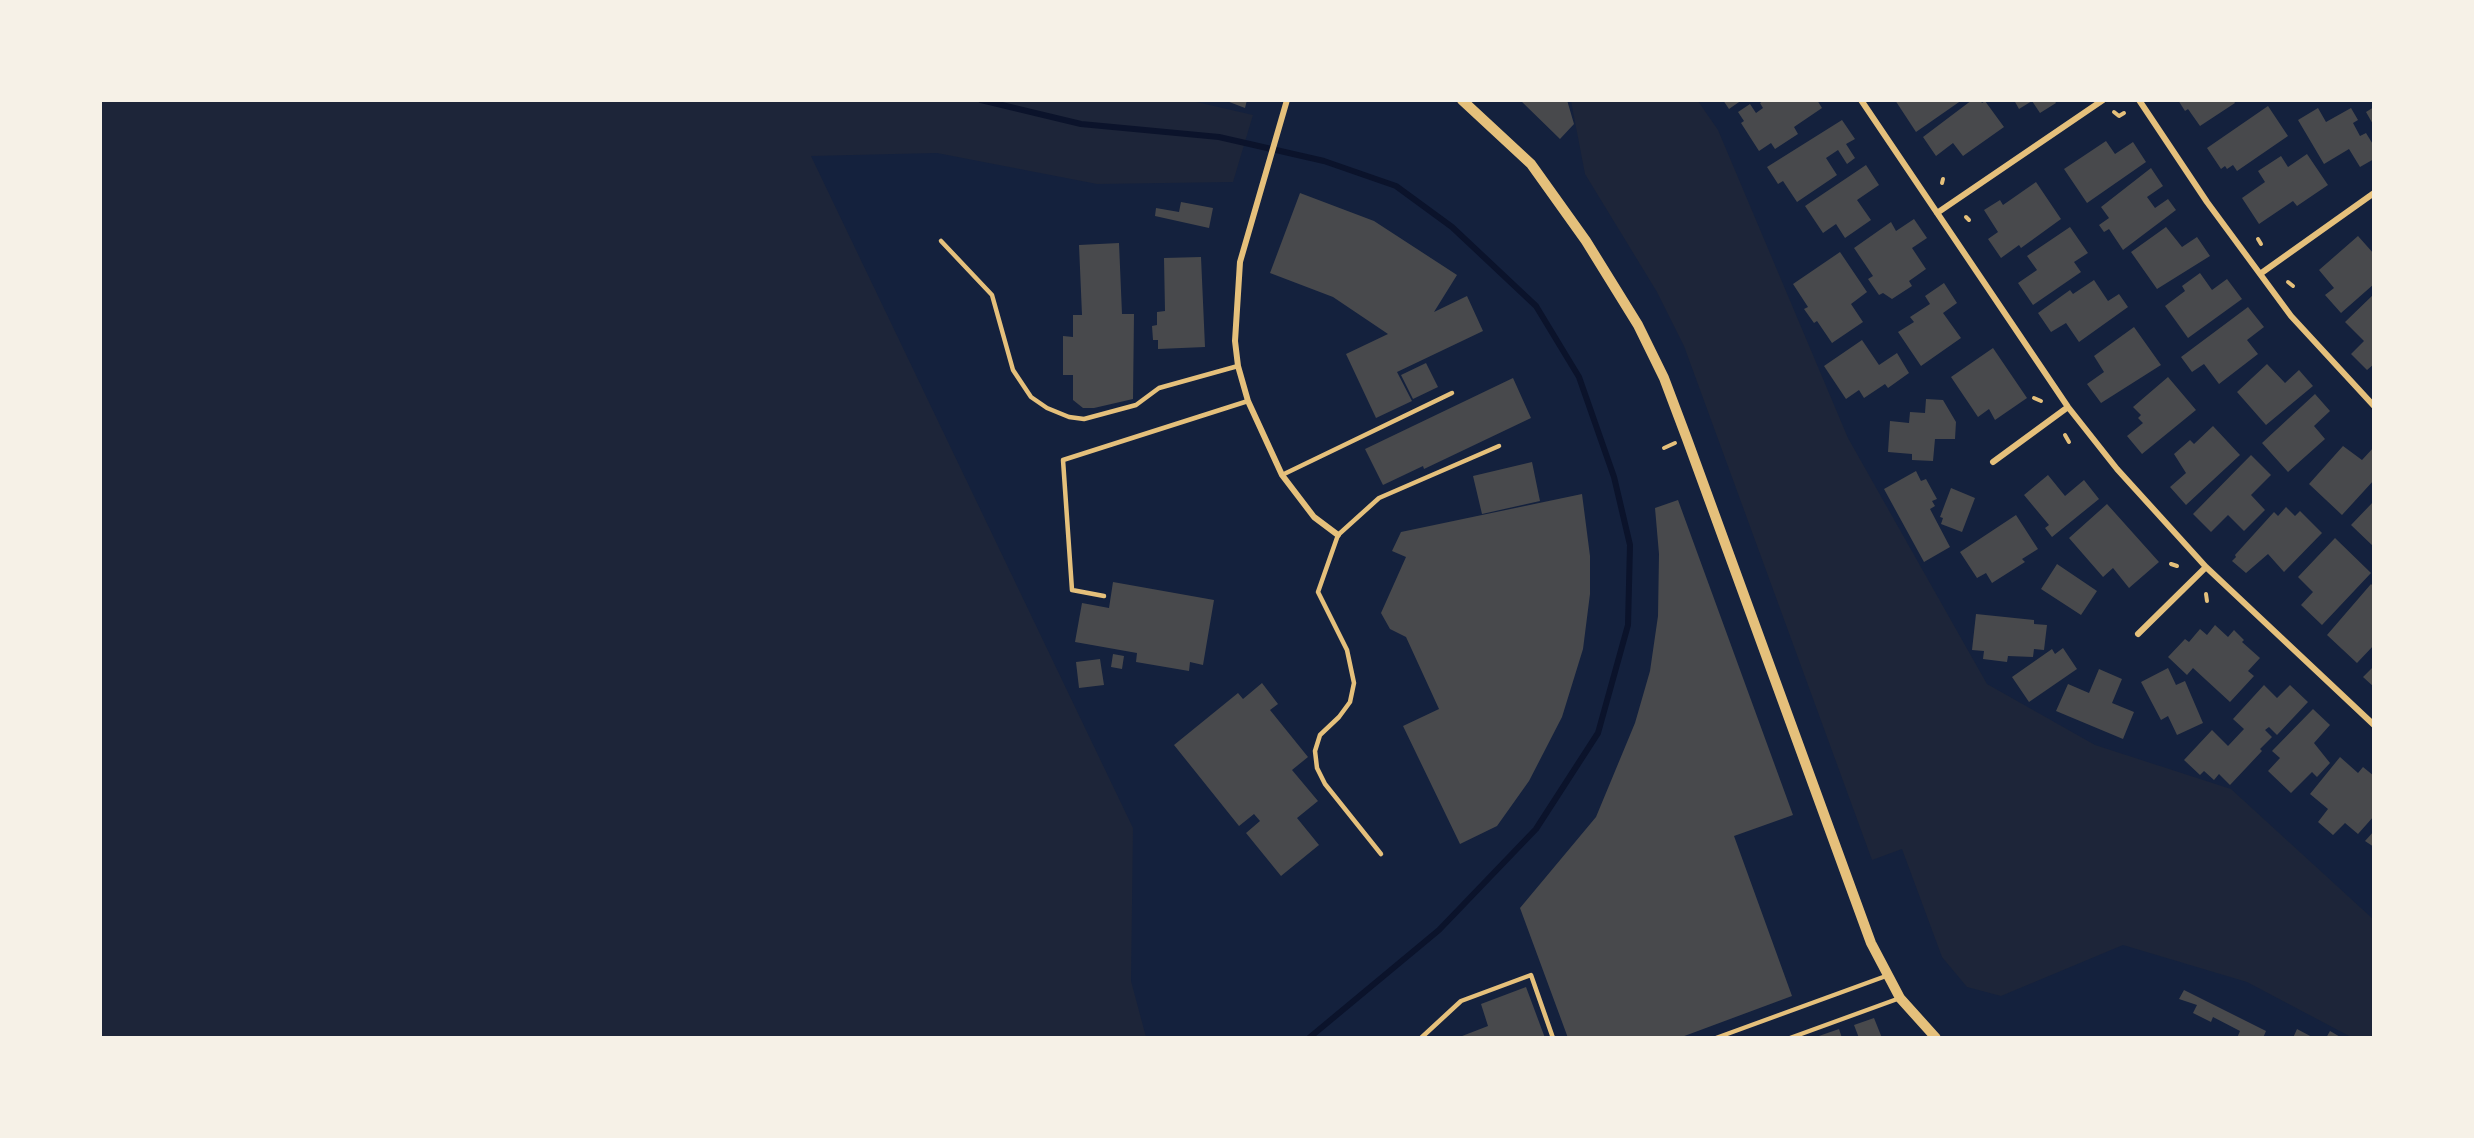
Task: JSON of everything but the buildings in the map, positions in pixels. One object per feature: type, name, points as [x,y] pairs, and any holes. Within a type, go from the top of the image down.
[{"type":"street","points":[[1462,100],[1531,164],[1586,241],[1638,325],[1671,398],[1871,943],[1886,976],[1900,998],[1936,1038]]},
{"type":"street","points":[[1861,100],[2068,407],[2117,469],[2206,567],[2373,725]]},
{"type":"street","points":[[1937,213],[2103,100]]},
{"type":"street","points":[[2139,100],[2206,202],[2260,274],[2326,357],[2373,406]]},
{"type":"street","points":[[1287,101],[1258,192],[1240,262],[1235,341],[1238,366],[1248,401],[1282,475],[1314,517],[1338,535]]},
{"type":"street","points":[[2260,274],[2373,193]]},
{"type":"street","points":[[1993,462],[2068,407]]},
{"type":"street","points":[[2138,634],[2206,567]]},
{"type":"lane","points":[[941,241],[992,295],[1013,370],[1030,397],[1047,408],[1069,417],[1084,419],[1136,405],[1159,387],[1238,366]]},
{"type":"lane","points":[[1282,475],[1452,393]]},
{"type":"lane","points":[[1104,596],[1072,590],[1063,460],[1248,401]]},
{"type":"lane","points":[[1381,854],[1324,784],[1317,768],[1315,751],[1320,735],[1339,717],[1350,702],[1354,683],[1347,650],[1318,592],[1338,535],[1379,498],[1499,446]]},
{"type":"lane","points":[[1421,1038],[1461,1000],[1531,975],[1553,1038]]},
{"type":"lane","points":[[1716,1038],[1886,976]]},
{"type":"lane","points":[[1790,1038],[1900,998]]},
{"type":"path","points":[[2114,112],[2120,116],[2124,113]]},
{"type":"path","points":[[2258,239],[2261,244]]},
{"type":"path","points":[[2288,282],[2292,286]]},
{"type":"path","points":[[2034,398],[2041,401]]},
{"type":"path","points":[[2065,435],[2068,442]]},
{"type":"path","points":[[2171,564],[2177,566]]},
{"type":"path","points":[[2206,594],[2207,601]]},
{"type":"shaded area","points":[[1188,100],[1253,115],[1233,182],[1097,184],[937,153],[811,156],[1133,828],[1131,981],[1146,1037],[101,1037],[101,101]]},
{"type":"shaded area","points":[[1571,101],[1698,101],[1718,130],[1848,438],[1987,684],[2095,745],[2231,789],[2373,919],[2373,1037],[2351,1037],[2247,982],[2123,945],[2001,996],[1967,987],[1942,957],[1902,849],[1872,860],[1684,346],[1657,292],[1585,174]]},
{"type":"waterway","points":[[981,100],[1081,124],[1219,137],[1324,161],[1396,186],[1452,227],[1536,306],[1579,377],[1614,477],[1630,545],[1628,625],[1598,733],[1536,829],[1439,930],[1309,1038]]}]
